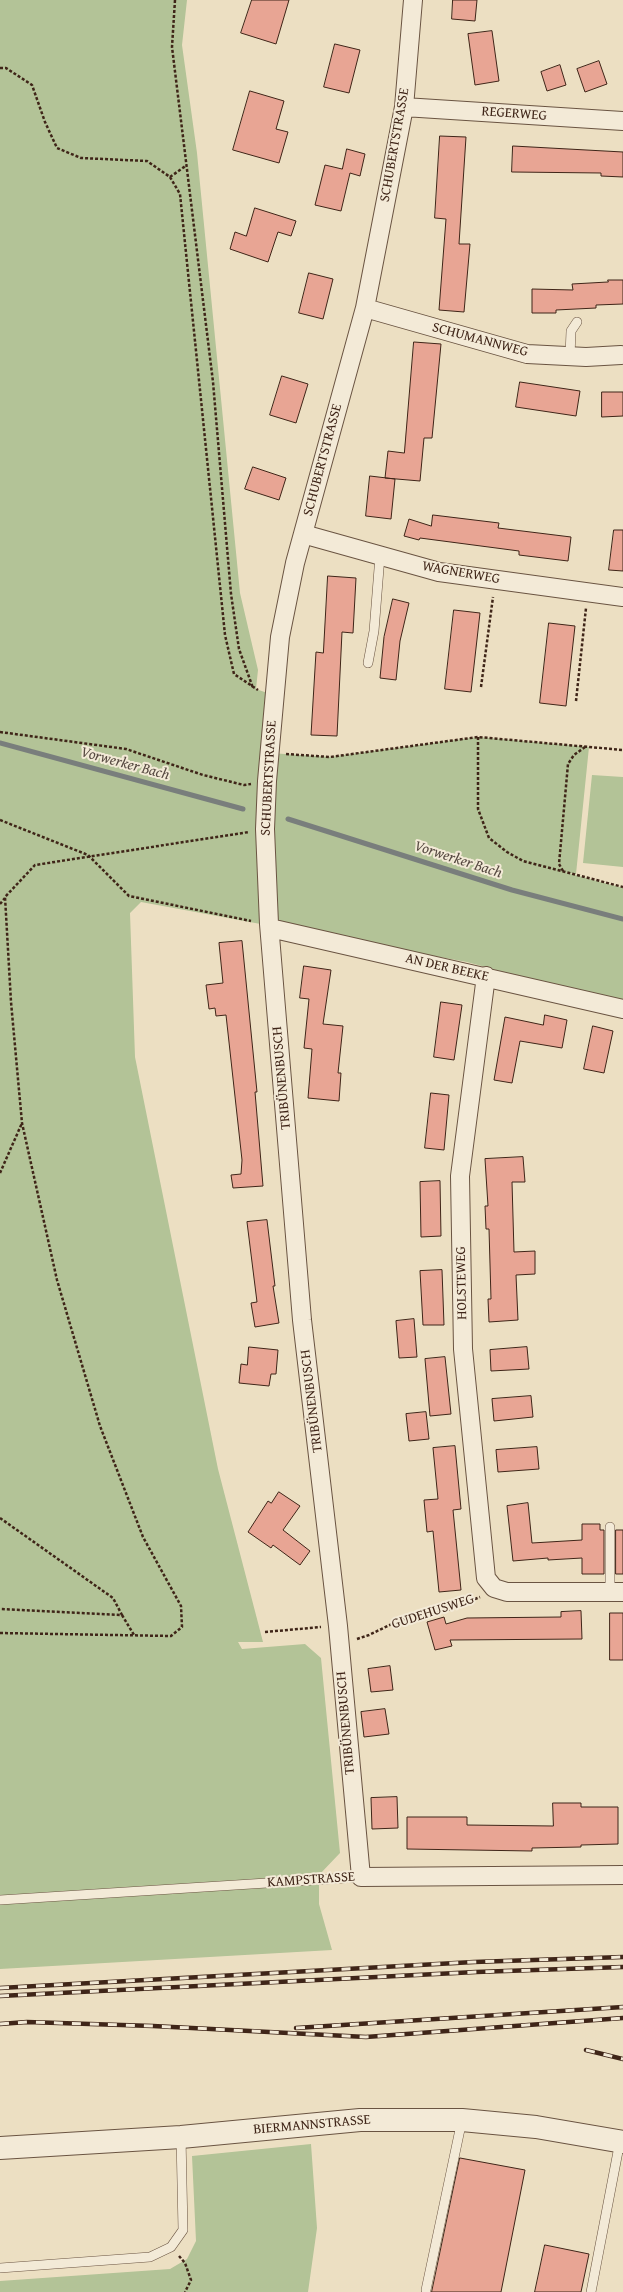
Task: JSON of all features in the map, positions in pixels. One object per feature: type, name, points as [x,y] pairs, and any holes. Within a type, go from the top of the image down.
[{"type":"street","name":"SCHUBERTSTRASSE","points":[[269,926],[265,829],[267,781],[280,636],[294,563],[365,308],[404,107],[413,0]]},
{"type":"street","name":"REGERWEG","points":[[404,107],[623,121]]},
{"type":"street","name":"SCHUMANNWEG","points":[[365,308],[527,354],[570,356],[621,355]]},
{"type":"street","name":"WAGNERWEG","points":[[303,534],[439,572],[623,597]]},
{"type":"street","name":"AN DER BEEKE","points":[[269,926],[623,1009]]},
{"type":"street","name":"TRIBÜNENBUSCH","points":[[269,926],[302,1320],[338,1634],[361,1877]]},
{"type":"street","name":"HOLSTEWEG","points":[[486,976],[460,1176],[463,1349],[486,1578],[494,1588]]},
{"type":"street","points":[[494,1588],[507,1592],[617,1591]]},
{"type":"street","name":"KAMPSTRASSE","points":[[361,1877],[623,1875]]},
{"type":"street","name":"BIERMANNSTRASSE","points":[[0,2148],[181,2138],[360,2120],[462,2120],[536,2127],[622,2142]]},
{"type":"lane","points":[[570,356],[571,331],[577,322]]},
{"type":"lane","points":[[368,663],[374,631],[380,556]]},
{"type":"lane","points":[[610,1528],[617,1591]]},
{"type":"lane","name":"KAMPSTRASSE","points":[[0,1900],[361,1877]]},
{"type":"lane","points":[[426,2290],[462,2120]]},
{"type":"lane","points":[[0,2268],[150,2257],[171,2247],[183,2230],[181,2138]]},
{"type":"lane","points":[[591,2292],[622,2142]]},
{"type":"path","points":[[0,68],[6,68],[32,84],[56,148],[80,158],[147,161],[170,177],[180,194],[225,635],[234,674],[254,688],[240,649],[231,594],[213,382],[172,47],[175,0]]},
{"type":"path","points":[[170,177],[187,165]]},
{"type":"path","points":[[481,687],[495,580]]},
{"type":"path","points":[[576,701],[588,593]]},
{"type":"path","points":[[0,732],[126,749],[203,775],[244,785],[267,781]]},
{"type":"path","points":[[478,737],[478,809],[489,838],[507,852],[523,861],[623,887]]},
{"type":"path","points":[[270,753],[330,757],[478,737],[623,750]]},
{"type":"path","points":[[563,871],[559,864],[568,764],[574,755],[585,747]]},
{"type":"path","points":[[0,820],[88,855],[129,896],[269,926]]},
{"type":"path","points":[[0,904],[36,865],[88,855],[265,829]]},
{"type":"path","points":[[0,1633],[171,1636],[182,1627],[181,1606],[142,1537],[100,1426],[57,1280],[22,1123],[10,1002],[5,897]]},
{"type":"path","points":[[0,1173],[22,1123]]},
{"type":"path","points":[[0,1518],[113,1598],[134,1636]]},
{"type":"path","name":"GUDEHUSWEG","points":[[265,1632],[369,1635],[400,1620],[448,1610],[482,1596],[494,1588]]},
{"type":"path","points":[[0,1609],[122,1615]]},
{"type":"path","points":[[171,2247],[185,2263],[192,2280],[185,2292]]},
{"type":"green space","points":[[0,0],[187,0],[182,45],[197,153],[240,593],[258,670],[256,689],[273,695],[270,753],[330,757],[478,737],[589,747],[576,874],[564,872],[623,888],[623,1005],[467,962],[141,902],[130,913],[135,1057],[218,1469],[263,1642],[238,1642],[242,1649],[305,1644],[321,1658],[340,1853],[319,1875],[319,1904],[332,1950],[0,1969]]},
{"type":"green space","points":[[592,775],[623,777],[623,867],[583,863]]},
{"type":"green space","points":[[311,2144],[317,2228],[308,2292],[0,2292],[0,2281],[170,2269],[187,2259],[196,2241],[192,2156]]},
{"type":"building","points":[[252,0],[289,0],[276,44],[241,33]]},
{"type":"building","points":[[453,0],[477,0],[475,21],[452,19]]},
{"type":"building","points":[[492,31],[499,81],[475,85],[468,34]]},
{"type":"building","points":[[335,44],[360,50],[349,93],[324,87]]},
{"type":"building","points":[[599,61],[607,84],[585,92],[577,69]]},
{"type":"building","points":[[560,65],[566,85],[547,91],[541,72]]},
{"type":"building","points":[[250,91],[284,101],[276,129],[288,132],[279,163],[233,150]]},
{"type":"building","points":[[440,136],[466,137],[459,244],[470,244],[464,312],[439,310],[446,219],[435,218]]},
{"type":"building","points":[[513,146],[623,152],[623,177],[601,176],[601,173],[512,172]]},
{"type":"building","points":[[347,149],[365,154],[360,176],[350,173],[341,211],[315,205],[325,165],[342,169]]},
{"type":"building","points":[[255,208],[296,221],[291,236],[278,232],[268,262],[230,249],[235,232],[246,236]]},
{"type":"building","points":[[309,273],[333,279],[323,319],[299,313]]},
{"type":"building","points":[[608,280],[623,280],[623,304],[596,305],[596,308],[556,310],[556,313],[532,313],[532,289],[573,290],[572,284],[608,282]]},
{"type":"building","points":[[414,342],[441,344],[432,438],[424,438],[420,481],[385,478],[388,451],[404,453]]},
{"type":"building","points":[[282,376],[308,384],[296,423],[270,415]]},
{"type":"building","points":[[520,382],[580,391],[576,416],[516,407]]},
{"type":"building","points":[[602,392],[623,392],[623,416],[602,417]]},
{"type":"building","points":[[253,467],[286,478],[279,500],[245,489]]},
{"type":"building","points":[[370,476],[395,479],[391,519],[366,516]]},
{"type":"building","points":[[433,515],[499,523],[498,528],[571,537],[568,561],[519,555],[519,551],[420,538],[419,540],[404,536],[409,519],[431,526]]},
{"type":"building","points":[[614,530],[623,530],[623,571],[609,570]]},
{"type":"building","points":[[328,576],[356,578],[353,633],[342,632],[337,736],[311,735],[316,652],[323,653]]},
{"type":"building","points":[[393,599],[409,603],[400,641],[396,680],[380,678],[384,637]]},
{"type":"building","points":[[454,610],[480,613],[471,692],[445,689]]},
{"type":"building","points":[[549,623],[575,626],[566,706],[540,703]]},
{"type":"building","points":[[242,941],[257,1092],[255,1092],[263,1186],[233,1188],[231,1175],[241,1174],[242,1160],[226,1015],[216,1016],[215,1008],[209,1009],[206,985],[223,983],[219,943]]},
{"type":"building","points":[[304,966],[331,970],[323,1024],[343,1026],[338,1073],[341,1073],[339,1101],[308,1098],[312,1049],[304,1048],[309,999],[300,998]]},
{"type":"building","points":[[441,1002],[462,1005],[454,1060],[434,1057]]},
{"type":"building","points":[[545,1015],[567,1020],[562,1048],[520,1041],[512,1083],[494,1080],[505,1017],[543,1025]]},
{"type":"building","points":[[593,1026],[613,1031],[604,1073],[584,1069]]},
{"type":"building","points":[[431,1093],[449,1095],[444,1150],[425,1148]]},
{"type":"building","points":[[523,1157],[525,1182],[512,1182],[514,1252],[535,1251],[535,1274],[516,1275],[518,1320],[489,1322],[488,1299],[491,1299],[489,1229],[486,1229],[485,1206],[488,1206],[485,1159]]},
{"type":"building","points":[[440,1181],[441,1236],[421,1237],[420,1182]]},
{"type":"building","points":[[267,1220],[275,1286],[273,1286],[279,1323],[255,1327],[251,1303],[257,1302],[247,1222]]},
{"type":"building","points":[[442,1270],[444,1325],[423,1325],[420,1271]]},
{"type":"building","points":[[414,1319],[417,1357],[399,1358],[396,1321]]},
{"type":"building","points":[[249,1347],[278,1350],[276,1374],[271,1374],[269,1386],[239,1383],[241,1364],[247,1365]]},
{"type":"building","points":[[527,1347],[529,1369],[491,1371],[490,1350]]},
{"type":"building","points":[[445,1357],[451,1414],[430,1416],[425,1359]]},
{"type":"building","points":[[531,1396],[533,1417],[494,1421],[492,1399]]},
{"type":"building","points":[[426,1412],[429,1439],[409,1441],[406,1414]]},
{"type":"building","points":[[455,1446],[461,1509],[453,1510],[461,1590],[439,1592],[433,1531],[427,1532],[424,1500],[438,1499],[433,1448]]},
{"type":"building","points":[[537,1447],[539,1469],[498,1472],[496,1450]]},
{"type":"building","points":[[279,1492],[300,1506],[283,1530],[310,1551],[300,1565],[273,1545],[271,1548],[248,1532],[268,1501],[271,1503]]},
{"type":"building","points":[[528,1503],[532,1543],[582,1540],[582,1524],[600,1524],[600,1530],[604,1530],[604,1574],[582,1574],[582,1558],[548,1560],[548,1558],[513,1561],[507,1506]]},
{"type":"building","points":[[616,1530],[623,1530],[623,1574],[616,1574]]},
{"type":"building","points":[[581,1611],[582,1639],[450,1640],[452,1646],[435,1650],[427,1622],[444,1617],[446,1624],[467,1618],[561,1617],[561,1612]]},
{"type":"building","points":[[610,1613],[623,1613],[623,1660],[610,1660]]},
{"type":"building","points":[[390,1666],[393,1690],[371,1692],[368,1669]]},
{"type":"building","points":[[385,1709],[389,1734],[364,1737],[361,1712]]},
{"type":"building","points":[[397,1797],[398,1828],[372,1829],[371,1798]]},
{"type":"building","points":[[553,1803],[581,1803],[581,1807],[618,1807],[618,1844],[581,1845],[581,1847],[532,1848],[532,1851],[407,1849],[407,1817],[467,1817],[467,1825],[553,1826]]},
{"type":"building","points":[[460,2158],[525,2170],[501,2292],[432,2292]]},
{"type":"building","points":[[545,2245],[589,2254],[581,2292],[535,2292]]},
{"type":"waterway","name":"Vorwerker Bach","points":[[0,743],[243,809]]},
{"type":"waterway","name":"Vorwerker Bach","points":[[288,819],[512,890],[623,919]]},
{"type":"railway","points":[[0,1988],[474,1962],[623,1957]]},
{"type":"railway","points":[[0,1996],[476,1972],[623,1967]]},
{"type":"railway","points":[[296,2028],[623,2007]]},
{"type":"railway","points":[[0,2024],[27,2022],[153,2026],[366,2037],[623,2018]]},
{"type":"railway","points":[[586,2050],[623,2059]]}]
